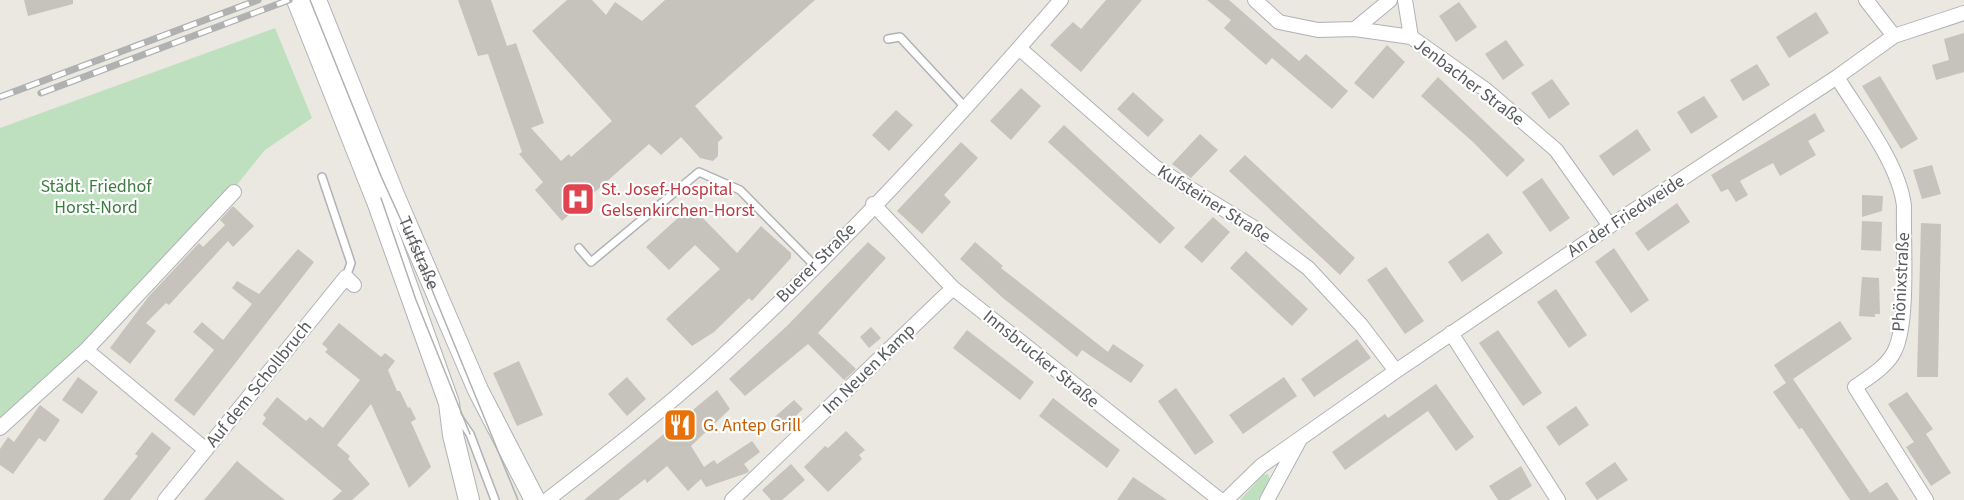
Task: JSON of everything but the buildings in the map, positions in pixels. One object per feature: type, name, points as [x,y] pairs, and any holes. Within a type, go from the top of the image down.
[{"type":"main road","name":"Turfstraße","points":[[297,0],[325,47],[387,201],[451,324],[478,390],[535,500]]},
{"type":"main road","name":"Turfstraße","points":[[316,0],[325,47]]},
{"type":"main road","name":"Turfstraße","points":[[387,201],[425,336],[449,403],[455,448],[469,500]]},
{"type":"main road","points":[[455,448],[469,459],[482,500]]},
{"type":"street","name":"Buerer Straße","points":[[546,500],[634,432],[716,362],[873,204],[965,107],[1060,0]]},
{"type":"street","name":"Jenbacher Straße","points":[[1255,0],[1279,22],[1318,30],[1355,29],[1411,38],[1486,90],[1556,150],[1610,226]]},
{"type":"street","points":[[1355,29],[1390,0]]},
{"type":"street","points":[[1405,0],[1411,38]]},
{"type":"street","points":[[1866,0],[1894,36]]},
{"type":"street","name":"An der Friedweide","points":[[1226,500],[1261,466],[1396,371],[1610,226],[1838,77],[1894,36],[1964,13]]},
{"type":"street","name":"Kufsteiner Straße","points":[[1019,48],[1155,167],[1256,229],[1308,268],[1361,325],[1396,371]]},
{"type":"street","name":"Phönixstraße","points":[[1838,77],[1894,171],[1902,189],[1904,207],[1902,327],[1895,351],[1880,369],[1855,387],[1926,500]]},
{"type":"street","points":[[0,428],[86,350],[234,192]]},
{"type":"street","name":"Innsbrucker Straße","points":[[873,204],[953,288],[1220,500]]},
{"type":"street","name":"Auf dem Schollbruch","points":[[165,500],[350,281]]},
{"type":"street","name":"Im Neuen Kamp","points":[[732,500],[953,288]]},
{"type":"street","points":[[1451,333],[1558,500]]},
{"type":"street","points":[[86,350],[206,450]]},
{"type":"street","name":"An der Friedweide","points":[[1267,500],[1299,439]]},
{"type":"lane","points":[[888,39],[900,37],[965,107]]},
{"type":"lane","points":[[579,248],[591,262],[699,172],[740,190],[814,265]]},
{"type":"lane","points":[[322,177],[351,263],[350,281]]},
{"type":"lane","points":[[449,403],[470,434],[495,500]]},
{"type":"green space","name":"Städt. Friedhof Horst-Nord","points":[[275,28],[312,118],[265,150],[231,192],[84,349],[0,425],[0,128]]},
{"type":"green space","points":[[1268,474],[1270,481],[1258,500],[1240,500],[1263,475]]},
{"type":"tram line","points":[[310,0],[381,176],[428,280],[518,500]]},
{"type":"tram line","points":[[381,198],[416,300],[470,434]]},
{"type":"railway","points":[[0,97],[258,0]]},
{"type":"railway","points":[[41,93],[289,0]]},
{"type":"place","name":"St. Josef-Hospital Gelsenkirchen-Horst","points":[[578,199]]},
{"type":"place","name":"G. Antep Grill","points":[[680,425]]}]
